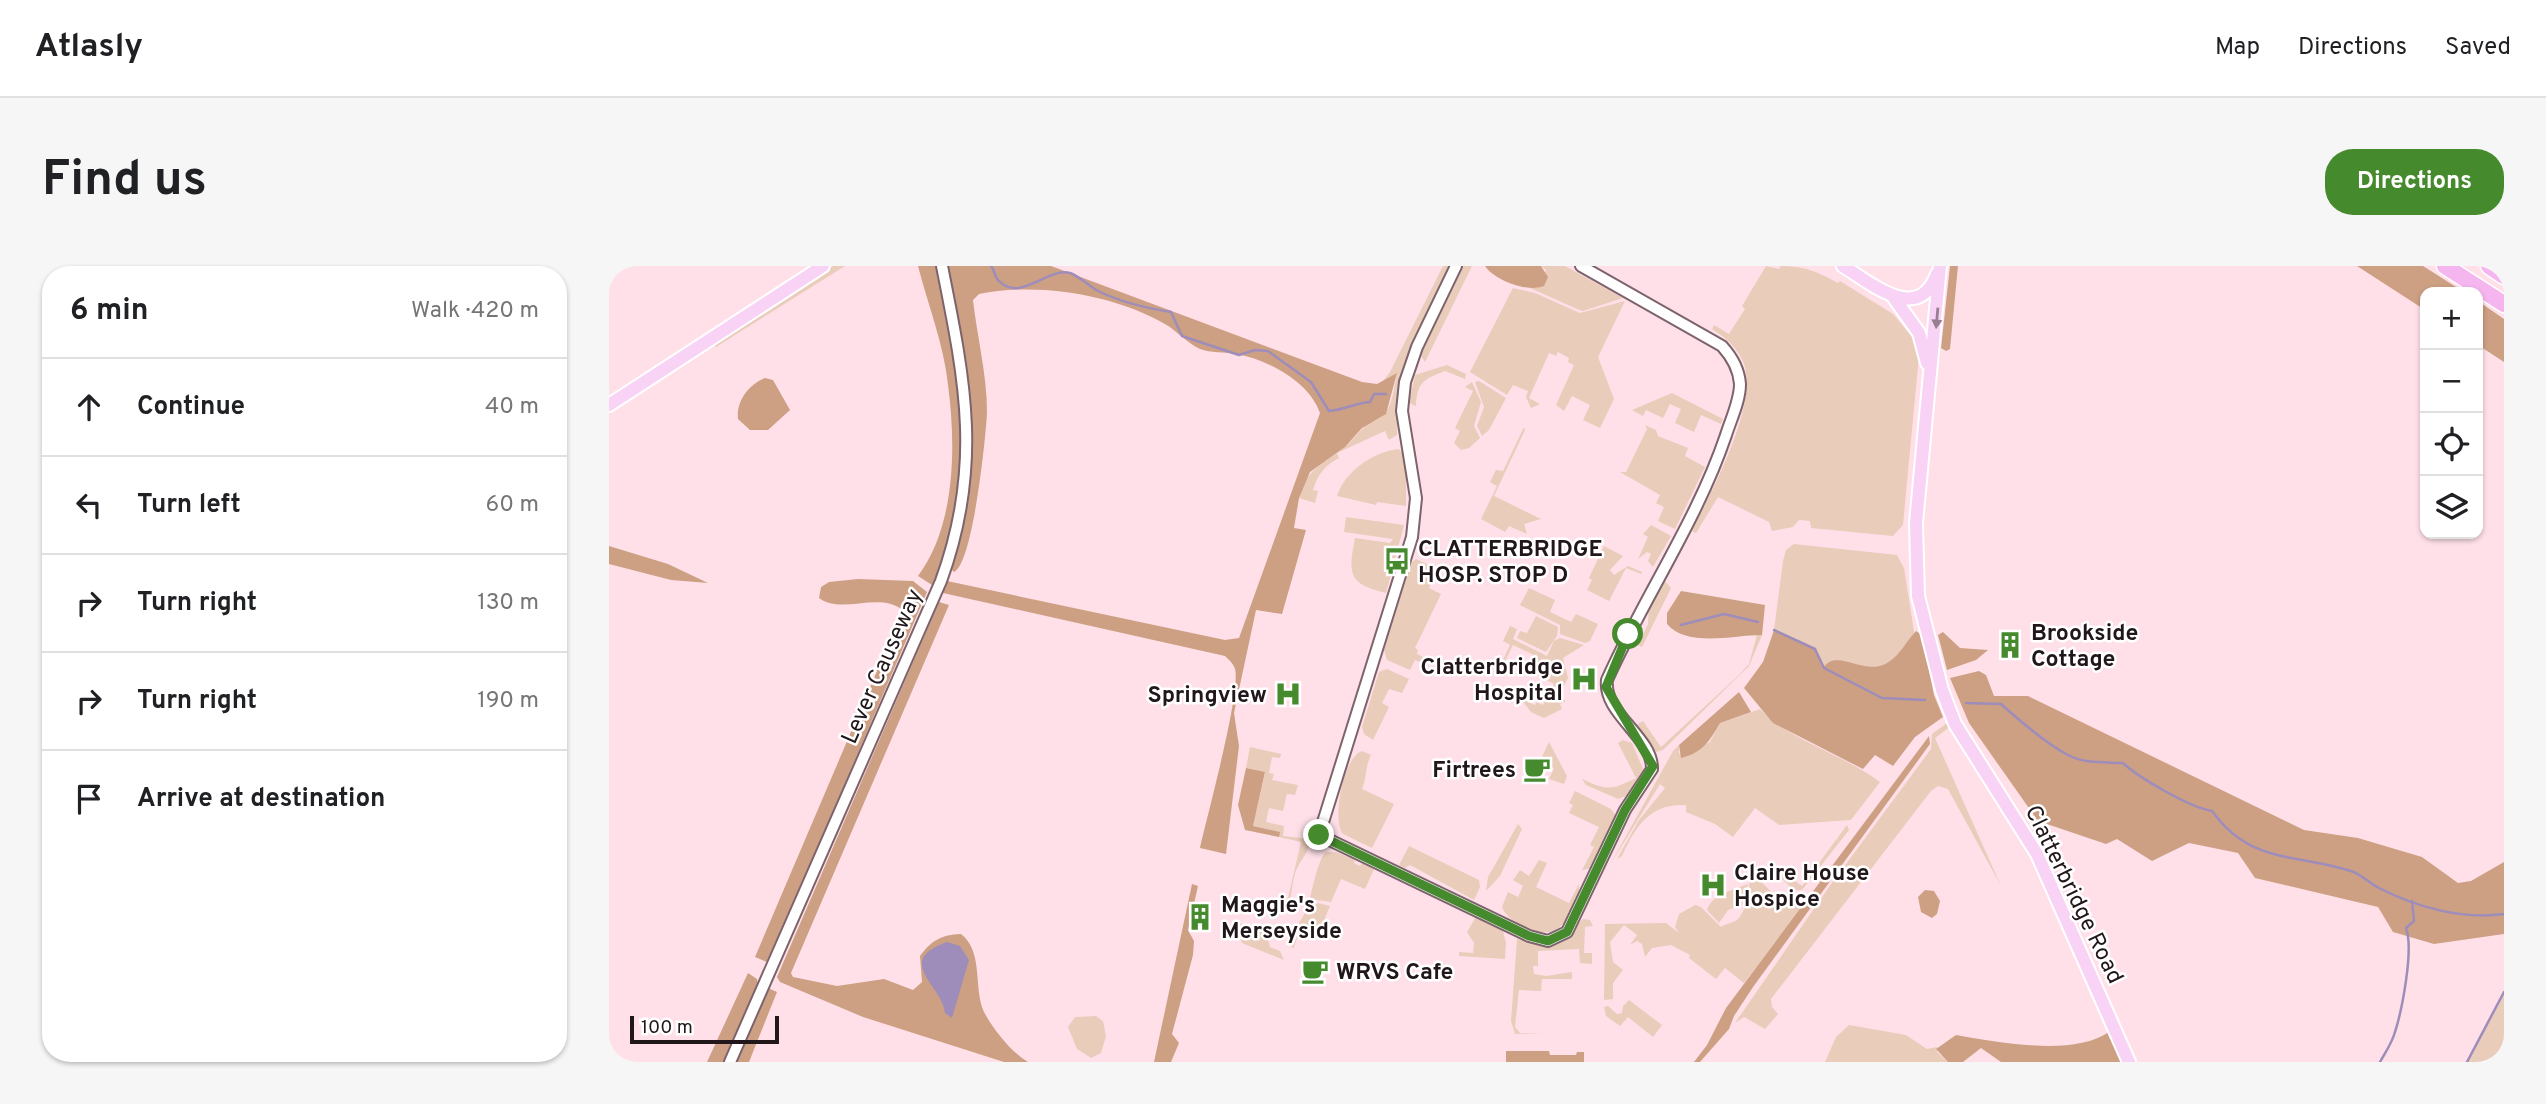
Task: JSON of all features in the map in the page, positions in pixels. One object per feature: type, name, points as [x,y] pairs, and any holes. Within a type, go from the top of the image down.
[{"type":"highway","points":[[2445,266],[2504,304]]},
{"type":"highway","points":[[2489,266],[2504,276]]},
{"type":"main road","points":[[609,405],[823,266]]},
{"type":"main road","points":[[1843,266],[1894,298],[1919,333],[1928,370]]},
{"type":"main road","points":[[1894,298],[1907,299],[1925,293],[1939,266]]},
{"type":"main road","points":[[1928,370],[1934,345],[1939,266]]},
{"type":"main road","name":"Clatterbridge Road","points":[[1928,370],[1916,554],[1918,596],[1942,690],[1951,714],[2037,854],[2129,1062]]},
{"type":"street","name":"Lever Causeway","points":[[730,1062],[941,581],[958,533],[964,499],[967,417],[963,370],[941,266]]},
{"type":"street","points":[[1457,266],[1417,346],[1405,382],[1402,411],[1416,498],[1413,529],[1319,835],[1529,936],[1548,941],[1567,932],[1625,810],[1652,769],[1647,754],[1609,695],[1607,680],[1654,583],[1700,501],[1715,467],[1739,396],[1737,368],[1723,346],[1581,266]]},
{"type":"shaded area","points":[[833,266],[845,266],[716,347],[714,345]]},
{"type":"shaded area","points":[[918,266],[938,266],[956,356],[963,410],[960,488],[949,540],[932,585],[918,576],[931,556],[946,509],[952,458],[951,408],[943,355]]},
{"type":"shaded area","points":[[946,266],[1051,266],[1362,382],[1377,384],[1397,373],[1386,414],[1362,428],[1345,447],[1310,472],[1299,498],[1294,528],[1306,530],[1282,614],[1256,610],[1234,713],[1239,746],[1226,854],[1200,848],[1236,682],[1235,669],[1225,656],[943,593],[947,581],[1225,640],[1239,638],[1320,413],[1315,402],[1297,382],[1274,367],[1237,354],[1200,349],[1165,324],[1122,305],[1099,298],[1049,290],[1025,289],[979,294],[973,300],[985,384],[986,425],[973,524],[961,564],[954,572],[951,569],[965,517],[970,485],[971,422],[964,359]]},
{"type":"shaded area","points":[[1443,266],[1450,266],[1404,363],[1398,395],[1397,435],[1389,440],[1385,431],[1337,453],[1339,458],[1326,467],[1317,479],[1313,490],[1318,491],[1315,503],[1299,498],[1306,480],[1316,469],[1387,410],[1397,374],[1383,381]]},
{"type":"shaded area","points":[[1463,266],[1472,266],[1425,362],[1420,354],[1424,342]]},
{"type":"shaded area","points":[[1485,266],[1541,266],[1548,277],[1544,286],[1529,288],[1496,276]]},
{"type":"shaded area","points":[[1541,266],[1565,266],[1623,298],[1583,311],[1577,309],[1530,288],[1538,288],[1546,270]]},
{"type":"shaded area","points":[[1766,266],[1779,269],[1781,266],[1804,268],[1838,283],[1840,281],[1893,314],[1912,337],[1919,356],[1903,525],[1893,536],[1811,528],[1810,521],[1799,520],[1793,527],[1772,531],[1769,522],[1718,497],[1696,533],[1692,531],[1739,425],[1747,382],[1744,364],[1735,348],[1712,329],[1714,325],[1729,334],[1745,309],[1742,306]]},
{"type":"shaded area","points":[[1950,266],[1958,266],[1950,349],[1946,351],[1941,348]]},
{"type":"shaded area","points":[[2357,266],[2423,266],[2456,287],[2420,287],[2420,307]]},
{"type":"shaded area","points":[[1513,288],[1535,293],[1580,313],[1625,301],[1598,357],[1614,399],[1600,428],[1583,420],[1590,405],[1572,396],[1564,411],[1556,405],[1574,365],[1568,362],[1569,358],[1558,352],[1556,356],[1549,353],[1529,398],[1540,404],[1531,408],[1526,397],[1528,391],[1513,385],[1507,395],[1470,372]]},
{"type":"shaded area","points":[[2483,304],[2504,319],[2504,362],[2483,348]]},
{"type":"shaded area","points":[[1447,365],[1466,374],[1465,379],[1445,371],[1438,374],[1420,386],[1416,406],[1409,403],[1415,375]]},
{"type":"shaded area","points":[[765,378],[773,380],[790,410],[768,430],[750,430],[738,419],[739,406],[749,389]]},
{"type":"shaded area","points":[[1479,381],[1506,398],[1489,430],[1482,436],[1477,426],[1484,407],[1475,382]]},
{"type":"shaded area","points":[[1472,382],[1481,402],[1474,426],[1480,438],[1469,448],[1461,450],[1454,443],[1460,431],[1455,428],[1473,391],[1465,387]]},
{"type":"shaded area","points":[[1672,393],[1723,419],[1721,424],[1701,415],[1694,432],[1675,423],[1681,409],[1670,404],[1663,418],[1646,410],[1643,416],[1632,410]]},
{"type":"shaded area","points":[[1645,425],[1656,430],[1658,436],[1688,448],[1685,456],[1705,467],[1675,529],[1658,521],[1664,507],[1656,503],[1660,495],[1620,472],[1626,472],[1647,429]]},
{"type":"shaded area","points":[[1524,427],[1525,430],[1494,496],[1541,519],[1524,524],[1527,534],[1509,526],[1505,532],[1481,519],[1497,486],[1490,482],[1496,470],[1503,471]]},
{"type":"shaded area","points":[[1399,449],[1406,458],[1406,506],[1377,502],[1376,505],[1337,496],[1346,479],[1361,464],[1379,454]]},
{"type":"shaded area","points":[[1346,517],[1404,525],[1386,593],[1364,586],[1354,576],[1353,550],[1355,538],[1390,543],[1393,539],[1344,532]]},
{"type":"shaded area","points":[[1651,525],[1671,536],[1653,567],[1648,561],[1651,554],[1647,552],[1638,559],[1648,537],[1643,534]]},
{"type":"shaded area","points":[[1794,544],[1897,555],[1904,568],[1919,663],[1934,695],[1824,668],[1814,649],[1774,630],[1783,561],[1786,550]]},
{"type":"shaded area","points":[[609,546],[668,564],[708,583],[671,580],[609,564]]},
{"type":"shaded area","points":[[1604,546],[1623,556],[1610,570],[1614,575],[1628,566],[1642,572],[1641,574],[1626,568],[1609,601],[1587,590],[1592,580],[1589,578]]},
{"type":"shaded area","points":[[1416,559],[1436,568],[1429,588],[1441,594],[1415,648],[1418,650],[1417,654],[1423,657],[1420,662],[1415,660],[1410,670],[1387,660],[1384,650],[1411,563]]},
{"type":"shaded area","points":[[858,579],[913,581],[927,592],[767,962],[755,957],[903,610],[883,603],[838,604],[819,598],[821,587],[829,582]]},
{"type":"shaded area","points":[[1663,579],[1671,588],[1642,647],[1638,645],[1648,624],[1649,605]]},
{"type":"shaded area","points":[[1529,588],[1555,600],[1550,612],[1571,622],[1576,614],[1598,624],[1590,641],[1585,643],[1560,634],[1560,625],[1520,605]]},
{"type":"shaded area","points":[[1681,591],[1765,605],[1762,635],[1699,638],[1676,631],[1667,624],[1667,613]]},
{"type":"shaded area","points":[[939,602],[949,605],[791,973],[793,977],[837,986],[884,979],[913,990],[922,982],[920,956],[924,951],[937,939],[961,934],[973,950],[984,1012],[1003,1040],[1028,1062],[1004,1062],[863,1017],[780,982],[777,977]]},
{"type":"shaded area","points":[[1536,616],[1558,627],[1557,636],[1546,652],[1517,638],[1520,631],[1527,633]]},
{"type":"shaded area","points":[[1510,626],[1517,629],[1513,639],[1547,656],[1554,641],[1560,638],[1584,645],[1563,658],[1568,678],[1559,696],[1566,701],[1560,704],[1562,709],[1544,718],[1531,712],[1521,699],[1535,705],[1537,702],[1543,705],[1554,684],[1527,670],[1534,655],[1513,645],[1503,665],[1501,664],[1510,645],[1503,641]]},
{"type":"shaded area","points":[[1774,630],[1815,649],[1824,667],[1837,660],[1862,666],[1881,666],[1897,655],[1916,631],[1922,635],[1934,695],[1943,717],[1915,737],[1893,766],[1875,755],[1863,769],[1773,723],[1744,688],[1763,662]]},
{"type":"shaded area","points":[[1943,632],[1960,648],[1988,650],[1976,660],[1947,670],[1938,635]]},
{"type":"shaded area","points":[[1757,635],[1762,635],[1749,666],[1663,750],[1656,752],[1636,725],[1643,721],[1661,747],[1749,664]]},
{"type":"shaded area","points":[[1387,669],[1409,679],[1402,693],[1389,689],[1382,703],[1389,707],[1373,740],[1364,734],[1362,727],[1379,672]]},
{"type":"shaded area","points":[[1979,671],[1986,675],[1994,696],[2028,696],[2304,830],[2358,838],[2422,857],[2458,883],[2471,881],[2504,862],[2504,934],[2434,944],[2393,932],[2378,907],[2255,878],[2238,853],[2189,843],[2152,861],[2117,839],[2106,844],[2038,821],[1969,723],[1950,678]]},
{"type":"shaded area","points":[[1739,692],[1751,712],[1720,723],[1705,745],[1695,753],[1681,758],[1679,745]]},
{"type":"shaded area","points":[[1760,709],[1787,730],[1880,782],[1851,820],[1779,825],[1755,808],[1733,837],[1715,824],[1686,812],[1686,805],[1673,805],[1645,819],[1622,856],[1617,859],[1639,820],[1665,788],[1660,784],[1610,865],[1673,751],[1679,745],[1679,754],[1710,742],[1720,723]]},
{"type":"shaded area","points":[[1947,723],[1950,727],[1935,738],[2001,886],[1948,789],[1938,786],[1931,791],[1771,999],[1772,1007],[1778,1014],[1765,1029],[1744,1017],[1735,1023],[1829,887],[1931,749],[1932,734]]},
{"type":"shaded area","points":[[1929,736],[1930,744],[1753,987],[1734,1016],[1729,1029],[1700,1062],[1694,1062],[1707,1045],[1726,1008]]},
{"type":"shaded area","points":[[1623,740],[1632,743],[1643,769],[1626,796],[1618,799],[1586,785],[1582,779],[1609,788],[1636,778],[1618,743]]},
{"type":"shaded area","points":[[1549,742],[1567,776],[1564,784],[1549,779],[1554,768],[1540,761]]},
{"type":"shaded area","points":[[1250,747],[1281,754],[1280,758],[1272,757],[1269,773],[1274,774],[1272,780],[1298,785],[1295,795],[1287,794],[1283,811],[1269,808],[1266,822],[1284,826],[1283,836],[1311,839],[1295,874],[1290,901],[1284,911],[1270,917],[1270,912],[1288,898],[1301,842],[1279,837],[1279,832],[1253,826],[1265,773],[1246,768]]},
{"type":"shaded area","points":[[1362,751],[1371,755],[1362,789],[1394,804],[1372,848],[1343,834],[1338,816],[1345,776],[1356,755]]},
{"type":"shaded area","points":[[1246,768],[1265,772],[1253,826],[1280,832],[1279,837],[1245,830],[1238,805]]},
{"type":"shaded area","points":[[1575,791],[1611,809],[1616,816],[1592,868],[1582,870],[1594,847],[1590,845],[1599,827],[1569,813],[1573,805],[1569,803]]},
{"type":"shaded area","points":[[1518,824],[1522,829],[1500,876],[1486,891],[1488,877]]},
{"type":"shaded area","points":[[1847,825],[1849,830],[1802,890],[1794,890],[1768,866],[1770,863],[1802,886]]},
{"type":"shaded area","points":[[1409,846],[1479,880],[1480,887],[1474,900],[1410,865],[1405,868],[1399,865]]},
{"type":"shaded area","points":[[1326,852],[1336,852],[1355,860],[1354,863],[1360,866],[1362,863],[1374,869],[1365,889],[1341,879],[1331,902],[1317,900],[1307,908],[1317,870]]},
{"type":"shaded area","points":[[1539,860],[1547,863],[1536,887],[1569,903],[1579,884],[1578,898],[1572,911],[1562,925],[1551,932],[1530,929],[1508,916],[1502,907],[1508,892],[1518,897],[1523,886],[1513,880],[1520,870],[1529,876]]},
{"type":"shaded area","points":[[1752,873],[1785,905],[1794,903],[1801,910],[1744,983],[1725,968],[1716,979],[1689,958],[1690,955],[1671,945],[1652,948],[1645,957],[1642,944],[1637,941],[1630,945],[1637,935],[1624,925],[1610,942],[1613,962],[1623,970],[1613,983],[1613,999],[1604,1000],[1605,924],[1666,923],[1679,933],[1675,927],[1679,914],[1695,905],[1701,907],[1721,927],[1740,916],[1749,892],[1748,875]]},
{"type":"shaded area","points":[[1192,884],[1198,886],[1188,930],[1194,941],[1193,955],[1172,1034],[1179,1043],[1171,1062],[1154,1062]]},
{"type":"shaded area","points":[[1748,884],[1742,905],[1728,910],[1719,923],[1707,910],[1713,900]]},
{"type":"shaded area","points":[[1925,890],[1934,891],[1940,901],[1937,914],[1932,918],[1921,912],[1918,897]]},
{"type":"shaded area","points":[[1318,903],[1330,906],[1317,937],[1300,930],[1293,949],[1289,939],[1305,913]]},
{"type":"shaded area","points":[[1477,915],[1503,931],[1506,943],[1505,959],[1459,956],[1459,952],[1473,953],[1474,943],[1467,932]]},
{"type":"shaded area","points":[[1583,919],[1590,920],[1593,926],[1585,927],[1584,953],[1592,953],[1592,964],[1580,963],[1579,949],[1538,951],[1538,966],[1533,966],[1534,974],[1546,976],[1572,972],[1572,979],[1542,979],[1541,991],[1519,990],[1515,1027],[1520,1033],[1544,1033],[1515,1034],[1511,1021],[1517,939],[1540,944],[1554,943]]},
{"type":"shaded area","points":[[1236,923],[1266,927],[1273,938],[1268,939],[1270,947],[1280,951],[1284,960],[1242,943]]},
{"type":"shaded area","points":[[947,942],[960,946],[969,960],[952,1018],[945,1013],[922,966],[924,957],[931,949]]},
{"type":"shaded area","points":[[748,973],[757,979],[758,985],[724,1062],[707,1062]]},
{"type":"shaded area","points":[[768,988],[777,992],[749,1062],[737,1062]]},
{"type":"shaded area","points":[[2504,995],[2504,1062],[2467,1062]]},
{"type":"shaded area","points":[[1629,1000],[1662,1025],[1653,1037],[1628,1017],[1620,1026],[1606,1016],[1604,1007],[1608,1006],[1617,1014],[1622,1013],[1623,1006]]},
{"type":"shaded area","points":[[1096,1016],[1103,1021],[1106,1036],[1101,1053],[1091,1058],[1077,1049],[1068,1027],[1075,1017]]},
{"type":"shaded area","points":[[1849,1025],[1906,1035],[1927,1049],[1937,1047],[1937,1052],[1948,1062],[1825,1062],[1836,1037]]},
{"type":"shaded area","points":[[2109,1032],[2121,1062],[2001,1062],[1981,1048],[1963,1062],[1948,1062],[1936,1049],[1956,1035],[2013,1044],[2056,1046],[2094,1040]]},
{"type":"shaded area","points":[[1506,1051],[1549,1051],[1550,1055],[1576,1055],[1577,1052],[1584,1052],[1584,1062],[1506,1062]]},
{"type":"waterway","points":[[991,266],[998,280],[1015,288],[1052,275],[1070,273],[1098,291],[1115,298],[1171,312],[1182,336],[1239,355],[1255,350],[1268,351],[1311,382],[1329,411],[1370,402],[1374,394],[1386,394]]},
{"type":"waterway","points":[[1681,625],[1724,614],[1758,622]]},
{"type":"waterway","points":[[1774,630],[1815,649],[1824,668],[1882,698],[1925,700]]},
{"type":"waterway","points":[[1966,703],[2001,704],[2042,738],[2074,758],[2123,763],[2166,792],[2212,811],[2242,841],[2259,849],[2351,871],[2393,895],[2424,906],[2472,915],[2504,914]]},
{"type":"waterway","points":[[2380,1062],[2394,1036],[2401,1009],[2409,950],[2406,928],[2414,921],[2412,901]]},
{"type":"waterway","points":[[2467,1062],[2504,992]]},
{"type":"place","name":"CLATTERBRIDGE HOSP. STOP D","points":[[1397,561]]},
{"type":"place","name":"Brookside Cottage","points":[[2010,645]]},
{"type":"place","name":"Clatterbridge Hospital","points":[[1584,679]]},
{"type":"place","name":"Springview","points":[[1288,694]]},
{"type":"place","name":"Firtrees","points":[[1537,769]]},
{"type":"place","name":"Claire House Hospice","points":[[1713,885]]},
{"type":"place","name":"Maggie's Merseyside","points":[[1200,917]]},
{"type":"place","name":"WRVS Cafe","points":[[1315,971]]},
{"type":"route","points":[[1319,835],[1529,936],[1548,941],[1567,932],[1625,810],[1653,766],[1606,687],[1628,634]]}]
